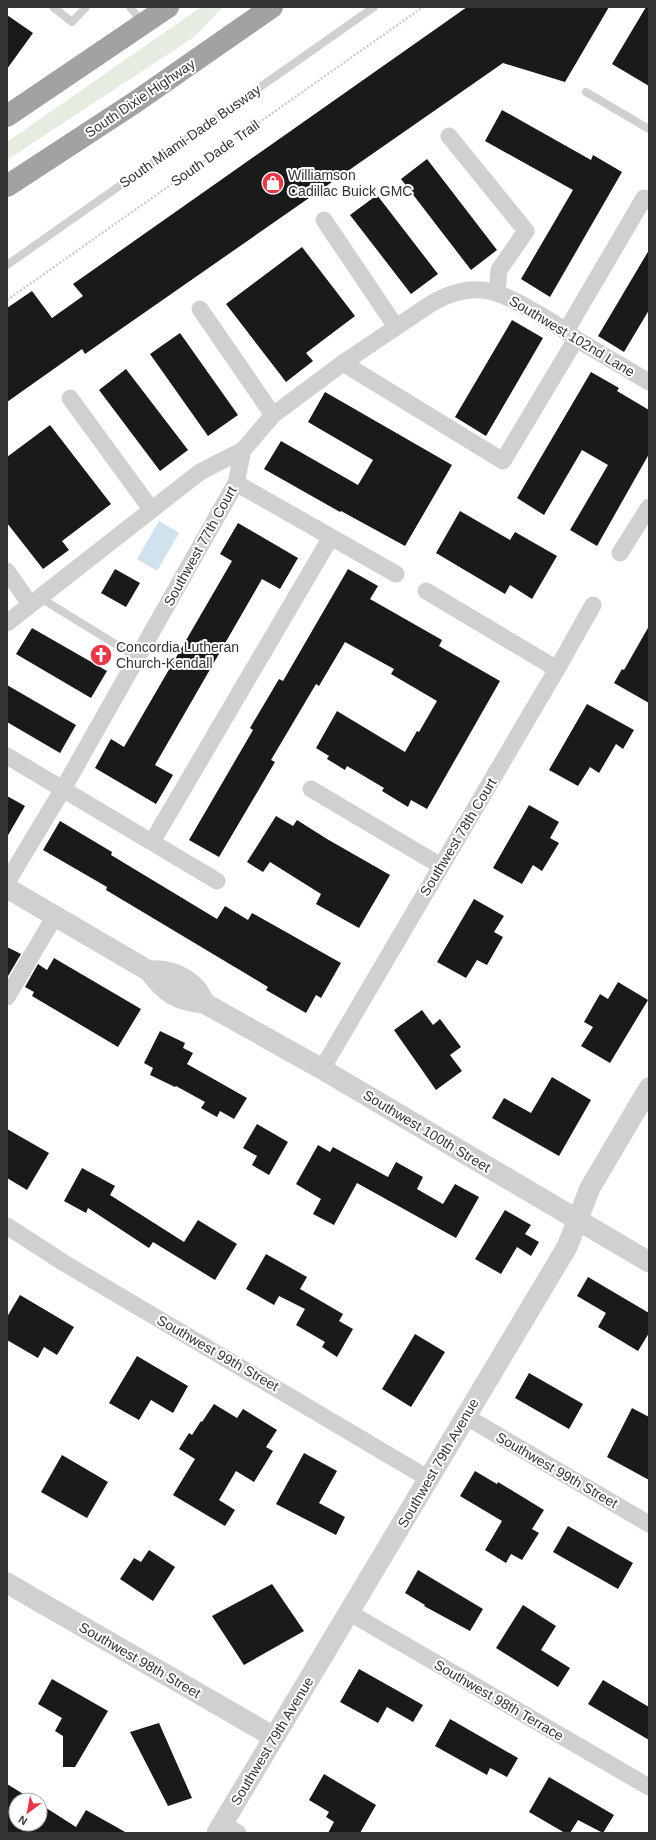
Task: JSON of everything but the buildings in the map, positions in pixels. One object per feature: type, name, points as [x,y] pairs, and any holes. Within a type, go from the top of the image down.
[{"type":"highway","points":[[7,116],[168,7]]},
{"type":"highway","name":"South Dixie Highway","points":[[7,186],[134,103],[272,7]]},
{"type":"street","points":[[449,136],[526,231],[499,270],[497,292]]},
{"type":"street","points":[[343,363],[503,461],[644,198],[649,201]]},
{"type":"street","points":[[324,220],[396,327]]},
{"type":"street","name":"Southwest 102nd Lane","points":[[470,289],[482,289],[497,292],[510,297],[649,382]]},
{"type":"street","name":"Southwest 77th Court","points":[[7,882],[63,789],[236,483],[243,450],[273,415],[343,363],[443,296],[470,289]]},
{"type":"street","points":[[200,308],[273,415]]},
{"type":"street","points":[[70,398],[151,510]]},
{"type":"street","points":[[7,623],[200,472],[243,450]]},
{"type":"street","points":[[236,483],[396,574]]},
{"type":"street","points":[[620,553],[649,507]]},
{"type":"street","points":[[152,842],[331,537]]},
{"type":"street","points":[[7,571],[35,601]]},
{"type":"street","points":[[426,591],[557,669]]},
{"type":"street","name":"Southwest 78th Court","points":[[322,1069],[593,605]]},
{"type":"street","points":[[7,756],[217,882]]},
{"type":"street","points":[[311,789],[441,866]]},
{"type":"street","name":"Southwest 100th Street","points":[[7,888],[149,971],[172,995],[189,1001],[204,1003],[322,1069],[649,1262]]},
{"type":"street","points":[[7,997],[55,916]]},
{"type":"street","name":"Southwest 79th Avenue","points":[[226,1830],[274,1737],[350,1613],[465,1416],[567,1247],[590,1188],[649,1088]]},
{"type":"street","name":"Southwest 99th Street","points":[[7,1226],[64,1263],[429,1479]]},
{"type":"street","name":"Southwest 99th Street","points":[[465,1416],[649,1524]]},
{"type":"street","name":"Southwest 98th Street","points":[[7,1583],[274,1737]]},
{"type":"street","name":"Southwest 98th Terrace","points":[[350,1613],[649,1787]]},
{"type":"lane","points":[[53,7],[72,22],[86,7]]},
{"type":"lane","points":[[130,7],[144,24]]},
{"type":"lane","name":"South Miami-Dade Busway","points":[[7,265],[374,7]]},
{"type":"lane","points":[[586,92],[649,129]]},
{"type":"lane","points":[[35,601],[138,658]]},
{"type":"path","name":"South Dade Trail","points":[[7,300],[423,7]]},
{"type":"shaded area","points":[[201,7],[223,7],[194,37],[7,160],[7,142]]},
{"type":"water","points":[[159,521],[179,533],[157,571],[137,559]]},
{"type":"place","name":"Williamson Cadillac Buick GMC","points":[[273,183]]},
{"type":"place","name":"Concordia Lutheran Church-Kendall","points":[[101,655]]}]
